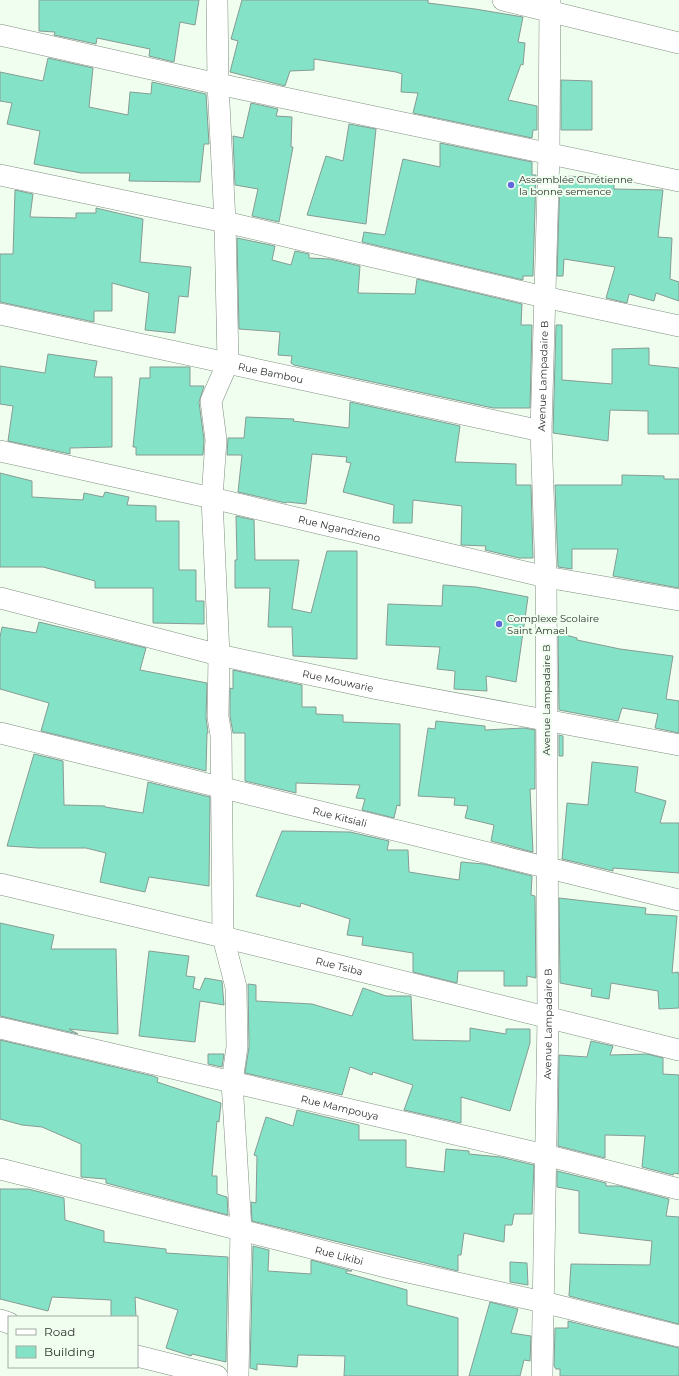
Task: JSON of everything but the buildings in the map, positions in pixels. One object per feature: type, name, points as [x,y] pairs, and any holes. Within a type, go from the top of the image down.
[{"type":"street","points":[[217,0],[218,84],[225,222],[228,362],[211,401],[216,440],[212,498],[218,655],[218,717],[221,735],[223,937],[236,987],[237,1047],[232,1082],[241,1230],[238,1376]]},
{"type":"street","points":[[503,0],[550,5],[679,44]]},
{"type":"street","name":"Avenue Lampadaire B","points":[[542,1376],[548,1017],[548,868],[546,577],[541,431],[549,152],[550,5]]},
{"type":"street","points":[[0,35],[218,84],[549,152],[679,181]]},
{"type":"street","points":[[0,175],[225,222],[544,297],[679,326]]},
{"type":"street","name":"Rue Bambou","points":[[0,314],[228,362],[541,431]]},
{"type":"street","name":"Rue Ngandzieno","points":[[0,451],[212,498],[546,577],[679,600]]},
{"type":"street","name":"Rue Mouwarie","points":[[0,598],[218,655],[378,689],[679,745]]},
{"type":"street","name":"Rue Kitsiali","points":[[0,733],[679,900]]},
{"type":"street","name":"Rue Tsiba","points":[[0,884],[223,937],[679,1050]]},
{"type":"street","name":"Rue Mampouya","points":[[0,1028],[546,1154],[679,1189]]},
{"type":"street","name":"Rue Likibi","points":[[0,1169],[390,1268],[543,1302],[679,1336]]},
{"type":"street","points":[[138,1356],[217,1376]]},
{"type":"place","name":"Assemblée Chrétienne la bonne semence","points":[[511,185]]},
{"type":"place","name":"Complexe Scolaire Saint Amael","points":[[499,624]]}]
